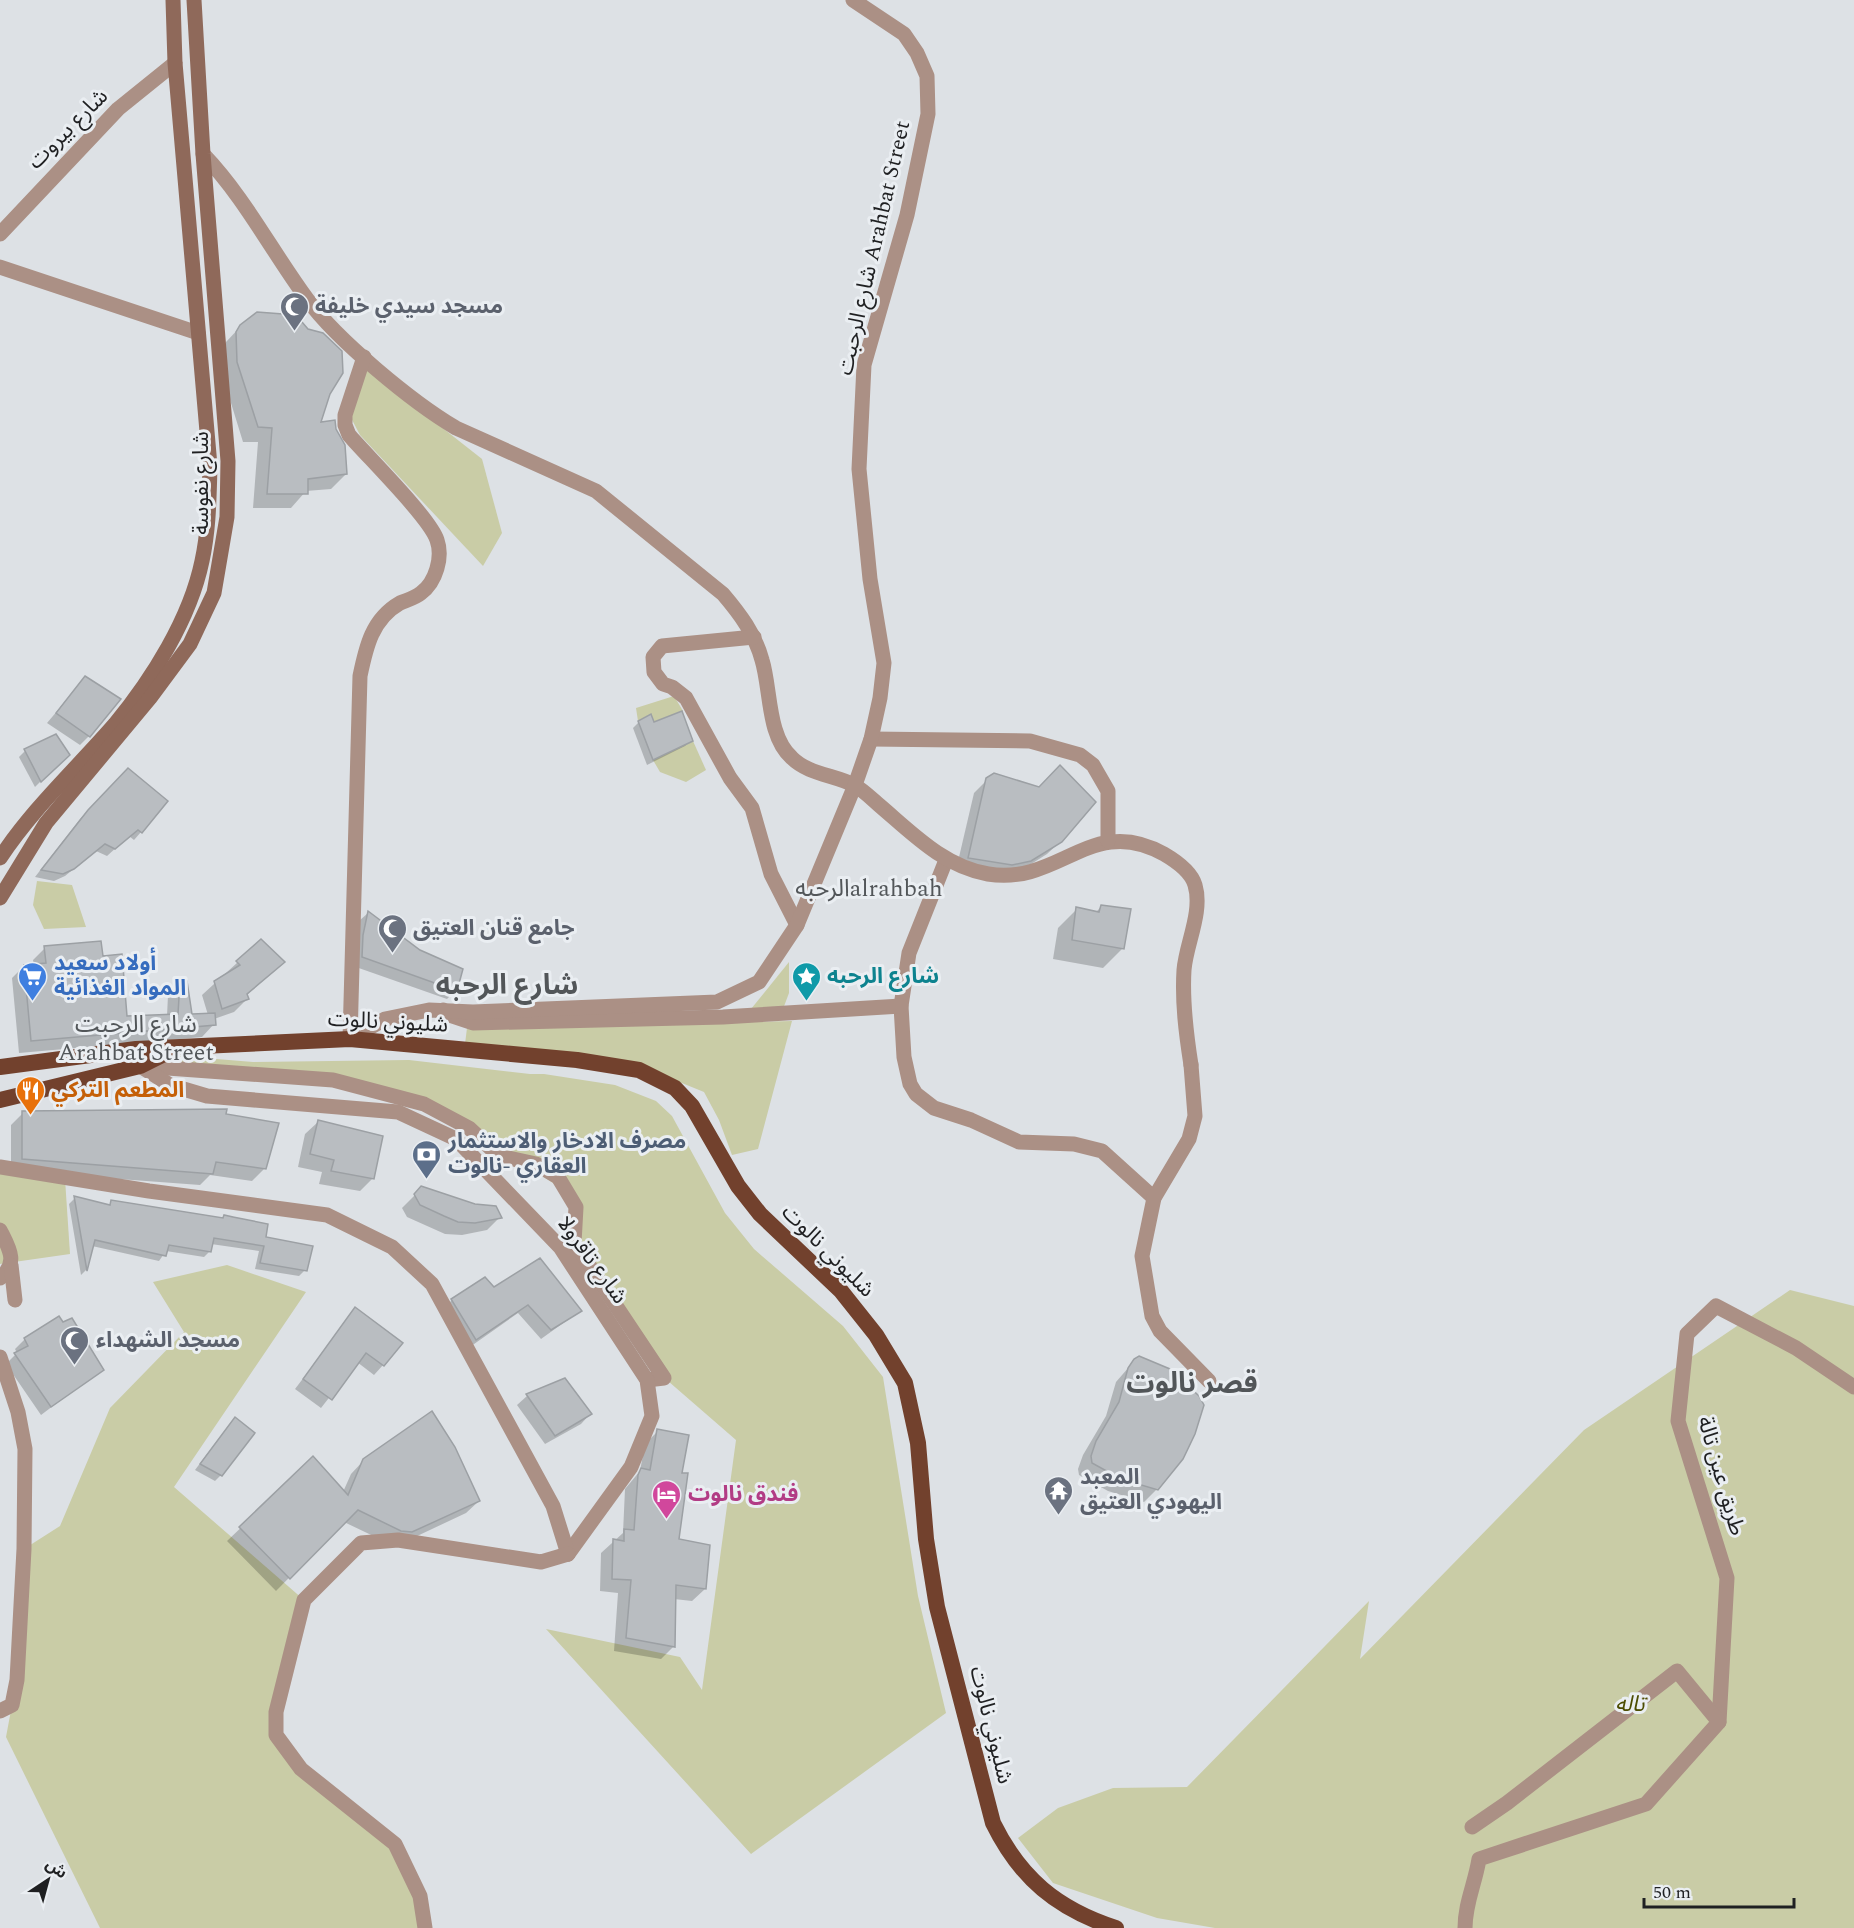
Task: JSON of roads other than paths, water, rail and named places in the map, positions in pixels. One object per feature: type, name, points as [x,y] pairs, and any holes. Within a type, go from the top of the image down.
[{"type":"highway","name":"شليوني نالوت","points":[[178,1046],[350,1039],[440,1045],[577,1060],[639,1070],[675,1088],[692,1106],[738,1186],[760,1214],[841,1291],[876,1335],[905,1383],[918,1443],[926,1539],[937,1607],[993,1823],[1006,1849],[1029,1880],[1065,1906],[1116,1928]]},
{"type":"highway","points":[[0,1100],[140,1066],[178,1046]]},
{"type":"highway","points":[[0,1067],[136,1049],[178,1046]]},
{"type":"main road","name":"شارع نفوسة","points":[[0,858],[22,825],[115,723],[150,674],[172,637],[190,597],[202,562],[209,517],[210,466],[175,63],[173,0]]},
{"type":"main road","name":"شارع نفوسة","points":[[0,898],[46,823],[150,698],[190,644],[214,593],[227,517],[228,462],[203,154],[194,0]]},
{"type":"street","name":"شارع الرحبت Arahbat Street","points":[[350,1039],[385,1019],[443,1010],[473,1012],[717,1002],[759,982],[797,925],[855,785],[871,739],[884,663],[870,579],[859,470],[864,365],[907,215],[928,114],[927,76],[904,34],[853,0]]},
{"type":"street","name":"شارع بيروت","points":[[0,234],[118,109],[175,63]]},
{"type":"street","points":[[203,154],[234,189],[308,300],[364,357],[438,418],[576,481],[604,497],[723,594],[740,614],[754,636],[765,668],[782,746],[792,758],[805,767],[855,785],[946,860],[968,870],[1010,876],[1035,873],[1084,848],[1108,840],[1129,840],[1149,846],[1174,860],[1188,872],[1195,885],[1197,902],[1187,945],[1183,993],[1195,1116],[1189,1139],[1154,1198],[1142,1256],[1152,1316],[1160,1331],[1209,1381]]},
{"type":"street","points":[[0,267],[198,333]]},
{"type":"street","points":[[350,1039],[360,688],[364,657],[373,630],[385,614],[421,593],[433,579],[439,557],[437,539],[425,520],[349,435],[345,425],[345,415],[364,357]]},
{"type":"street","points":[[754,636],[662,646],[656,650],[652,665],[658,679],[686,698],[730,778],[749,802],[758,824],[771,874],[797,925]]},
{"type":"street","points":[[871,739],[1030,741],[1080,755],[1093,765],[1108,791],[1108,840]]},
{"type":"street","points":[[946,860],[909,953],[901,1006],[902,1035],[910,1084],[924,1102],[1020,1142],[1074,1144],[1102,1151],[1154,1198]]},
{"type":"street","points":[[443,1010],[472,1023],[723,1017],[901,1006]]},
{"type":"street","points":[[140,1066],[333,1080],[424,1104],[469,1128],[499,1156],[536,1164],[558,1177],[576,1207],[574,1244],[663,1378],[647,1380]]},
{"type":"street","name":"شارع تاقرولا","points":[[140,1066],[170,1085],[207,1096],[398,1112],[456,1139],[560,1246],[647,1380],[652,1416],[631,1467],[568,1554]]},
{"type":"street","points":[[0,1167],[148,1191],[327,1215],[392,1247],[432,1284],[553,1506],[568,1554],[541,1562],[398,1540],[361,1542],[304,1600],[276,1712],[276,1735],[301,1769],[394,1844],[420,1896],[425,1928]]},
{"type":"street","points":[[0,1230],[11,1252],[15,1300]]},
{"type":"street","points":[[0,1278],[11,1265]]},
{"type":"street","name":"طريق عين تالة","points":[[1719,1722],[1727,1578],[1678,1420],[1687,1334],[1716,1306],[1796,1348],[1854,1387]]},
{"type":"street","points":[[0,1357],[18,1412],[25,1449],[24,1549],[17,1680],[12,1705],[0,1710]]},
{"type":"street","points":[[1465,1928],[1465,1908],[1476,1879],[1479,1860],[1646,1804],[1719,1722],[1677,1671],[1507,1803],[1472,1827]]},
{"type":"place","name":"مسجد سيدي خليفة","points":[[294,332]]},
{"type":"place","name":"جامع قنان العتيق","points":[[392,954]]},
{"type":"place","name":"أولاد سعيد المواد الغذائية","points":[[33,1002]]},
{"type":"place","name":"شارع الرحبه","points":[[806,1002]]},
{"type":"place","name":"المطعم التركي","points":[[30,1116]]},
{"type":"place","name":"مصرف الادخار والاستثمار العقاري -نالوت","points":[[427,1180]]},
{"type":"place","name":"مسجد الشهداء","points":[[75,1366]]},
{"type":"place","name":"المعبد اليهودي العتيق","points":[[1059,1516]]},
{"type":"place","name":"فندق نالوت","points":[[667,1520]]},
{"type":"district","name":"الرحبهalrahbah","points":[[869,889]]},
{"type":"district","name":"شارع الرحبه","points":[[507,985]]},
{"type":"district","name":"شارع الرحبت Arahbat Street","points":[[136,1039]]},
{"type":"district","name":"قصر نالوت","points":[[1192,1383]]},
{"type":"park label","name":"تاله","points":[[1630,1704]]}]
